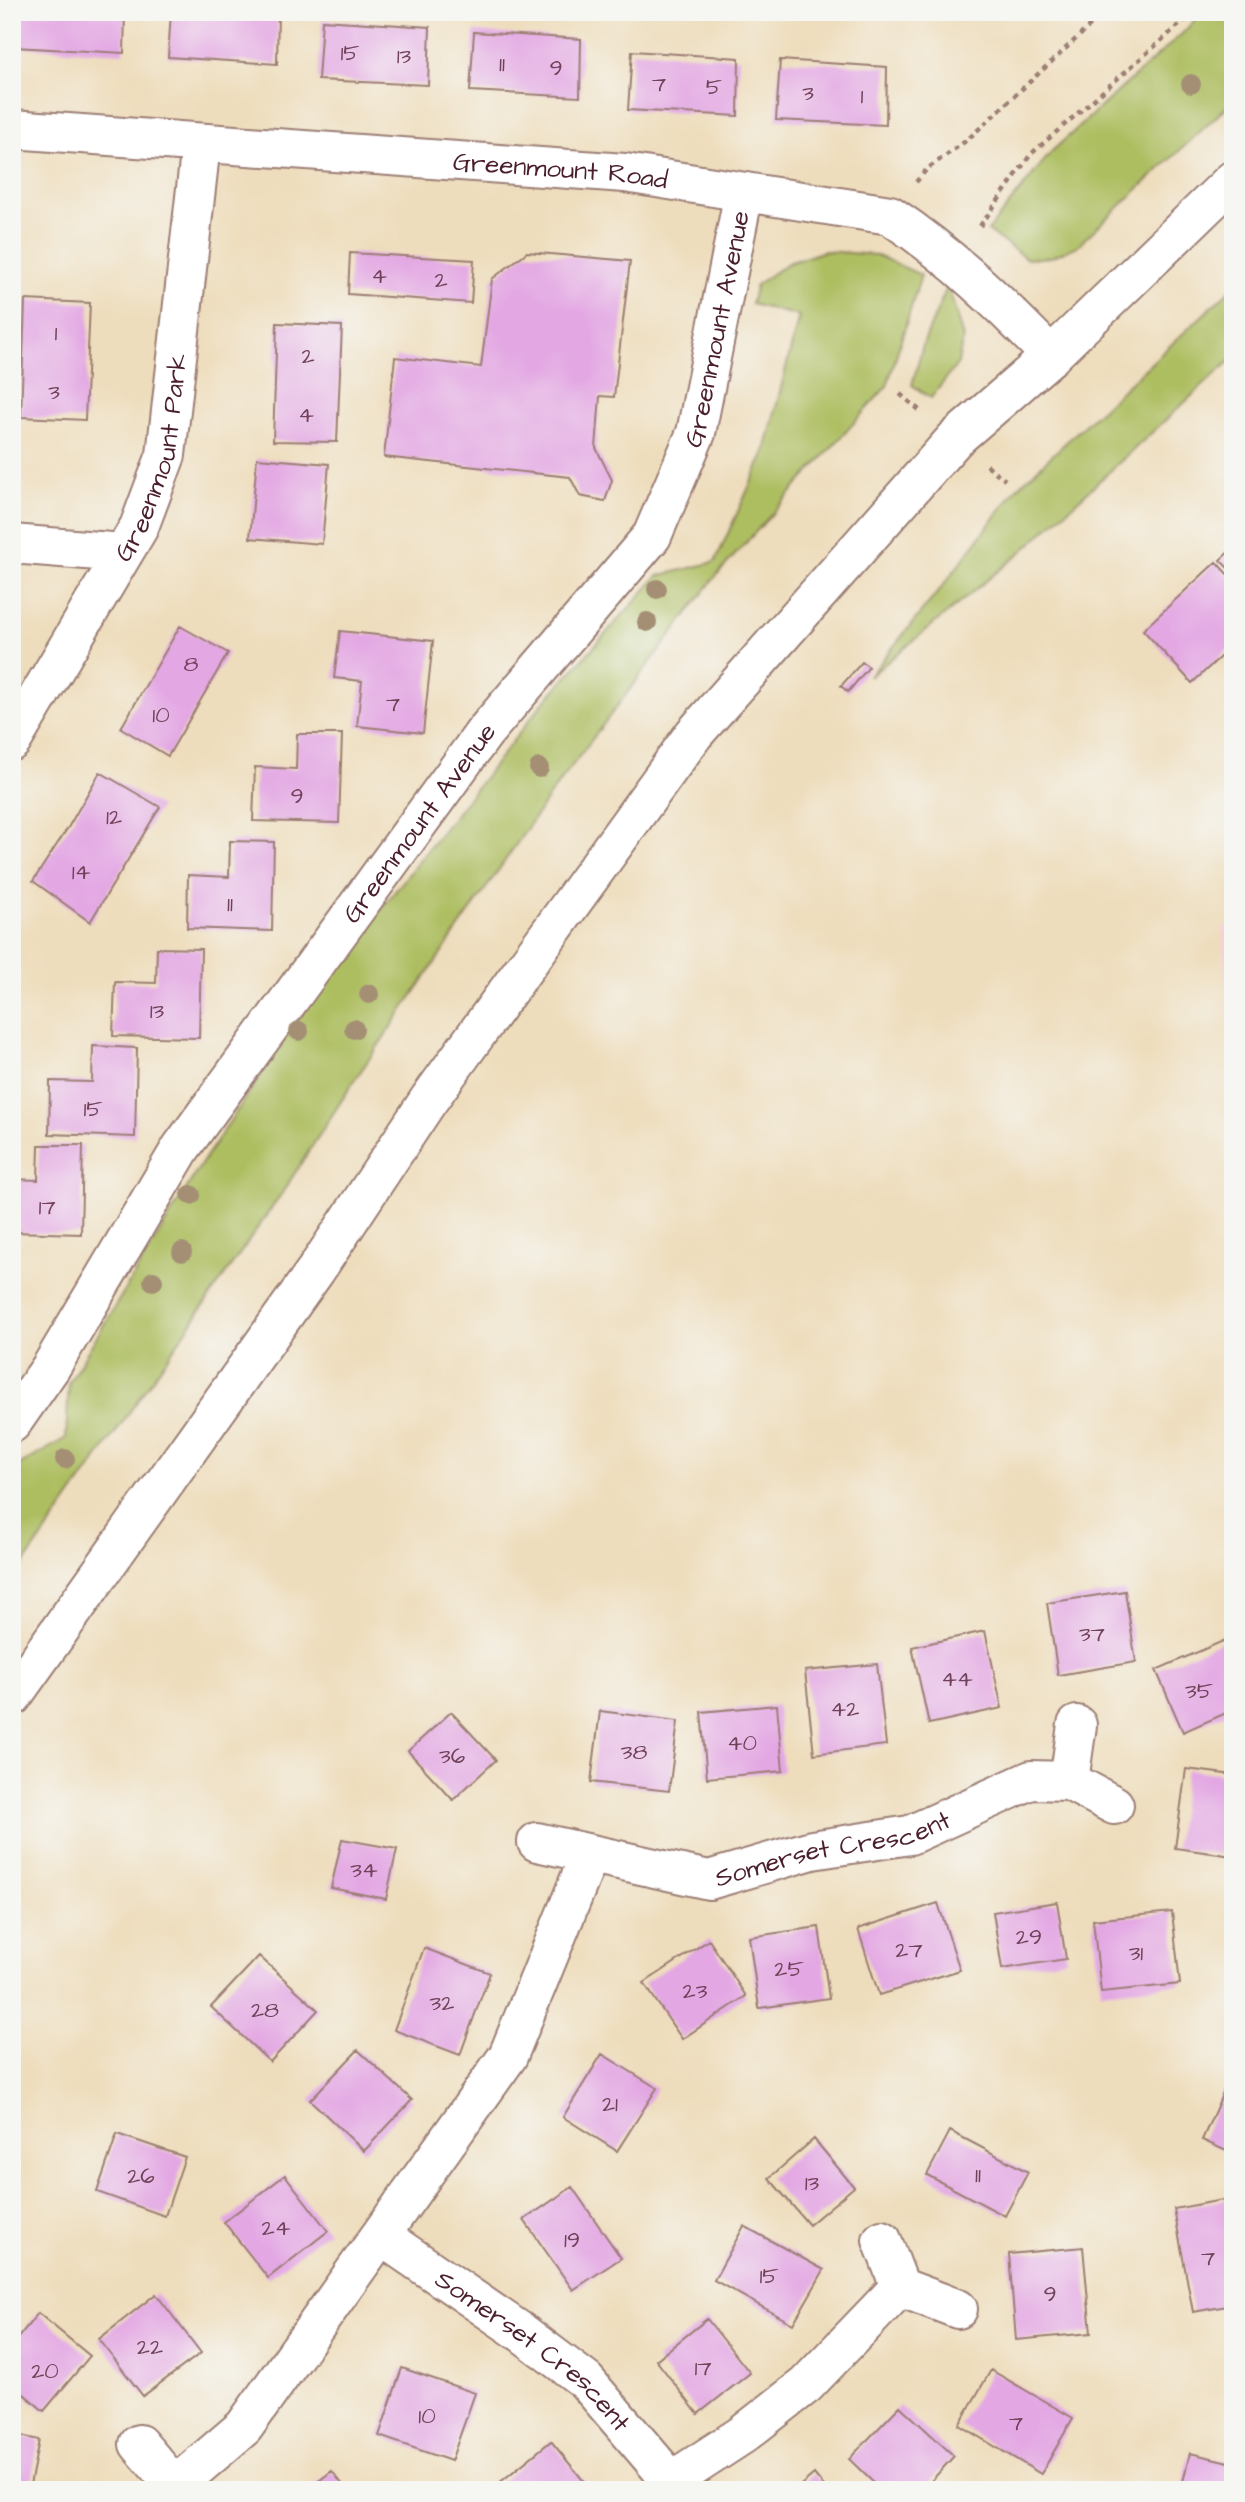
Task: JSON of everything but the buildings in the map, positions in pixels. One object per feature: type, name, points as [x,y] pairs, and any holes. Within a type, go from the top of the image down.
[{"type":"main road","name":"Greenmount Road","points":[[12,129],[625,173],[890,215],[927,239],[1011,315],[1051,356]]},
{"type":"main road","name":"Greenmount Park","points":[[12,741],[139,527],[166,455],[201,144]]},
{"type":"main road","points":[[12,1697],[316,1270],[428,1101],[694,734],[955,439],[1051,356],[1233,180]]},
{"type":"main road","name":"Greenmount Avenue","points":[[12,1423],[51,1367],[181,1148],[484,733],[652,536],[696,433],[744,192]]},
{"type":"main road","points":[[12,544],[123,552]]},
{"type":"main road","points":[[1069,1781],[1077,1725]]},
{"type":"main road","name":"Somerset Crescent","points":[[537,1842],[709,1880],[812,1850],[911,1835],[1031,1780],[1069,1781],[1114,1805]]},
{"type":"main road","points":[[139,2444],[177,2488],[244,2427],[508,2056],[590,1854]]},
{"type":"main road","name":"Somerset Crescent","points":[[381,2236],[521,2332],[586,2381],[676,2485],[806,2385],[900,2287]]},
{"type":"main road","points":[[882,2240],[900,2287],[958,2309]]},
{"type":"path","points":[[890,215],[927,169],[967,140],[1105,12]]},
{"type":"path","points":[[980,226],[1031,154],[1194,12]]},
{"type":"shaded area","points":[[1222,927],[1233,927],[1233,1112]]},
{"type":"green space","points":[[1202,12],[1233,12],[1233,101],[1076,247],[1051,257],[1027,259],[988,231],[1051,152],[1185,31]]},
{"type":"green space","points":[[825,251],[876,255],[921,275],[887,386],[716,576],[552,792],[354,1081],[282,1193],[12,1581],[12,1470],[66,1438],[69,1382],[202,1163],[317,991],[542,704],[658,576],[715,562],[765,452],[799,316],[751,304],[756,285],[788,263]]},
{"type":"green space","points":[[948,285],[963,338],[958,363],[931,398],[912,385],[924,342]]},
{"type":"green space","points":[[1233,287],[1233,358],[1025,549],[869,677],[1017,488]]}]
